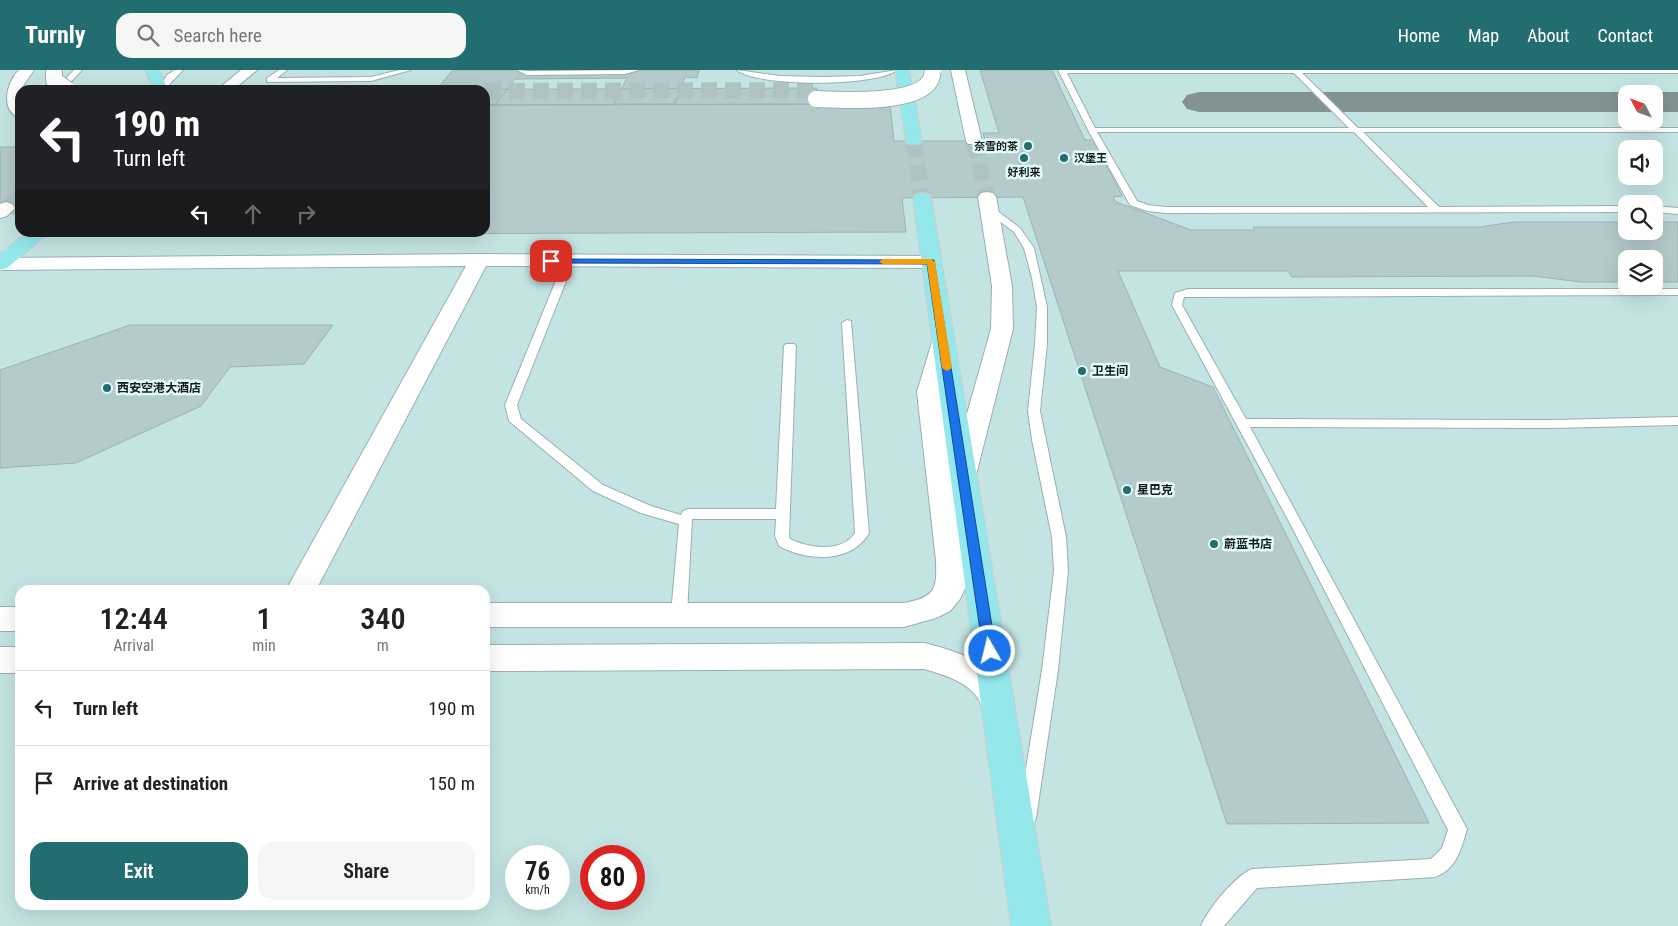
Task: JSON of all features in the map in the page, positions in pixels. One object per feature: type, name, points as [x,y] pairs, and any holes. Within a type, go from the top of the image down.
[{"type":"highway","points":[[152,70],[159,85]]},
{"type":"highway","points":[[902,70],[914,141]]},
{"type":"highway","points":[[922,198],[1031,926]]},
{"type":"highway","points":[[0,264],[35,237]]},
{"type":"street","points":[[14,122],[11,91],[15,82],[27,70]]},
{"type":"street","points":[[31,85],[31,80],[38,70]]},
{"type":"street","points":[[54,70],[54,80],[61,85]]},
{"type":"street","points":[[230,85],[250,70]]},
{"type":"street","points":[[958,70],[974,141]]},
{"type":"street","points":[[816,94],[880,99],[906,95],[926,87],[931,82],[934,71]]},
{"type":"street","points":[[963,475],[1002,329],[1002,286],[988,203]]},
{"type":"street","points":[[0,264],[479,260],[931,262]]},
{"type":"street","points":[[304,585],[479,260]]},
{"type":"street","points":[[490,615],[904,615],[925,611],[941,600],[952,584],[929,392],[943,342]]},
{"type":"street","points":[[0,619],[15,619]]},
{"type":"street","points":[[490,658],[924,656],[961,668],[979,680],[993,693],[999,710]]},
{"type":"street","points":[[0,660],[15,660]]},
{"type":"lane","points":[[64,85],[78,70]]},
{"type":"lane","points":[[164,85],[179,70]]},
{"type":"lane","points":[[283,70],[270,80],[370,79],[407,70]]},
{"type":"lane","points":[[520,70],[526,73],[625,72],[635,70]]},
{"type":"lane","points":[[741,70],[745,74],[766,78],[857,79],[893,70]]},
{"type":"lane","points":[[1618,209],[1166,210],[1147,208],[1132,203],[1062,70],[1678,71]]},
{"type":"lane","points":[[1295,71],[1436,209]]},
{"type":"lane","points":[[1092,130],[1678,130]]},
{"type":"lane","points":[[988,203],[1017,230],[1029,248],[1037,278],[1042,307],[1041,344],[1034,411],[1038,440],[1059,537],[1061,571],[1050,670],[1021,858]]},
{"type":"lane","points":[[1663,210],[1678,211]]},
{"type":"lane","points":[[569,261],[521,378],[512,405],[512,414],[515,421],[598,488],[646,510],[686,521],[679,614]]},
{"type":"lane","points":[[1211,926],[1227,905],[1252,879],[1435,868],[1450,854],[1458,829],[1177,305],[1179,296],[1188,292],[1678,292]]},
{"type":"lane","points":[[790,346],[782,514],[784,542],[799,550],[839,550],[855,545],[860,540],[862,533],[847,324]]},
{"type":"lane","points":[[1242,424],[1552,424],[1678,421]]},
{"type":"lane","points":[[688,514],[782,514]]},
{"type":"shaded area","points":[[0,70],[1678,70],[1678,926],[0,926]]},
{"type":"building","points":[[453,70],[699,70],[697,78],[685,77],[675,104],[614,104],[627,78],[515,79],[495,105],[490,105],[490,85],[440,85]]},
{"type":"building","points":[[980,70],[1052,70],[1085,140],[1094,140],[1122,196],[1113,197],[1116,202],[1191,230],[1255,230],[1253,227],[1480,227],[1513,222],[1618,222],[1618,240],[1663,240],[1663,222],[1678,222],[1678,282],[1663,282],[1663,250],[1618,250],[1618,282],[1581,282],[1533,276],[1292,277],[1288,271],[1118,271],[1160,367],[1213,387],[1429,823],[1227,824],[1023,197],[902,198],[906,232],[490,234],[490,105],[890,104],[894,141],[985,141],[983,133],[999,133]]},
{"type":"building","points":[[817,88],[816,104],[490,105],[490,89]]},
{"type":"building","points":[[0,147],[15,147],[15,208],[0,208]]},
{"type":"building","name":"西安空港大酒店","points":[[130,325],[333,325],[304,364],[230,367],[201,406],[76,463],[0,468],[0,370]]},
{"type":"taxiway","points":[[1199,102],[1618,102]]},
{"type":"taxiway","points":[[1663,102],[1678,102]]},
{"type":"tunnel","points":[[490,91],[816,90]]},
{"type":"tunnel","points":[[914,141],[922,198]]},
{"type":"tunnel","points":[[974,141],[987,197]]},
{"type":"tunnel","points":[[8,206],[6,208],[15,202]]},
{"type":"slow traffic","points":[[883,262],[931,262],[947,368]]},
{"type":"place","name":"奈雪的茶","points":[[1028,146]]},
{"type":"place","name":"好利来","points":[[1024,158]]},
{"type":"place","name":"汉堡王","points":[[1064,158]]},
{"type":"place","name":"卫生间","points":[[1082,371]]},
{"type":"place","name":"西安空港大酒店","points":[[107,388]]},
{"type":"place","name":"星巴克","points":[[1127,490]]},
{"type":"place","name":"蔚蓝书店","points":[[1214,544]]},
{"type":"route","points":[[551,261],[931,262],[990,651]]}]
